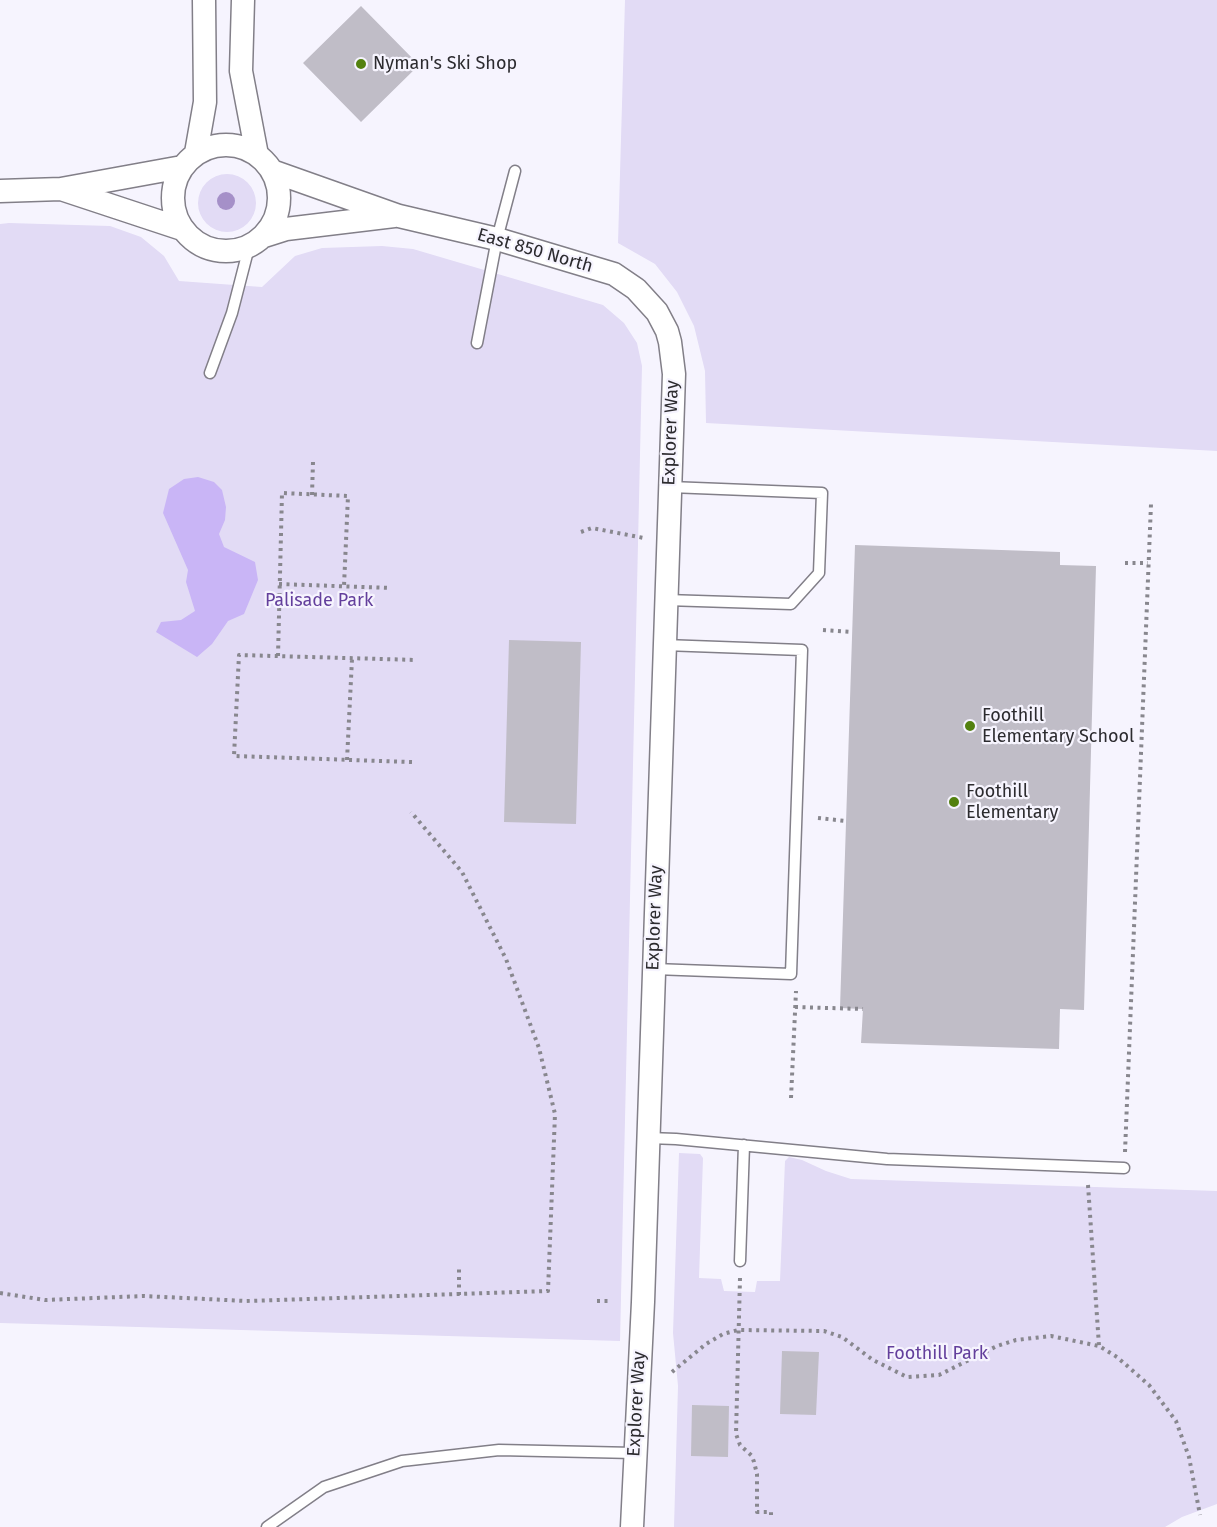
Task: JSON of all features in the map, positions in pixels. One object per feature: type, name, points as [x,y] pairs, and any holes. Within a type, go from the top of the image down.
[{"type":"street","points":[[204,0],[205,102],[189,160],[175,182],[172,198],[175,214],[182,229],[195,243],[212,250],[231,252],[257,242],[274,222],[280,205],[279,187],[265,163],[241,71],[243,0]]},
{"type":"street","points":[[0,191],[61,189],[189,160],[211,147],[227,145],[243,147],[265,163]]},
{"type":"street","name":"East 850 North","points":[[265,163],[399,216],[497,239],[614,274],[636,289],[657,312]]},
{"type":"street","points":[[61,189],[182,229]]},
{"type":"street","name":"East 850 North","points":[[257,242],[286,229],[399,216]]},
{"type":"street","name":"Explorer Way","points":[[632,1527],[643,1302],[674,375],[670,342],[657,312]]},
{"type":"lane","points":[[477,343],[497,239],[515,171]]},
{"type":"lane","points":[[210,373],[257,242]]},
{"type":"lane","points":[[666,600],[791,604],[819,573],[820,550],[822,493],[670,487]]},
{"type":"lane","points":[[654,969],[791,974],[802,650],[664,645]]},
{"type":"lane","points":[[648,1138],[887,1159],[1124,1168]]},
{"type":"lane","points":[[740,1262],[744,1145]]},
{"type":"lane","points":[[267,1527],[324,1487],[402,1461],[499,1450],[634,1453]]},
{"type":"path","points":[[312,495],[313,462]]},
{"type":"path","points":[[278,656],[282,493],[348,496],[344,586]]},
{"type":"path","points":[[1124,1168],[1150,504]]},
{"type":"path","points":[[581,532],[592,528],[654,538]]},
{"type":"path","points":[[1125,563],[1148,563]]},
{"type":"path","points":[[279,584],[391,588]]},
{"type":"path","points":[[824,630],[852,632]]},
{"type":"path","points":[[412,762],[234,756],[239,656],[417,660]]},
{"type":"path","points":[[348,760],[352,658]]},
{"type":"path","points":[[0,1293],[45,1300],[144,1296],[258,1301],[548,1292],[555,1114],[539,1048],[506,959],[462,872],[411,812]]},
{"type":"path","points":[[818,818],[846,821]]},
{"type":"path","points":[[791,1098],[796,989]]},
{"type":"path","points":[[795,1006],[863,1009]]},
{"type":"path","points":[[1088,1185],[1099,1346]]},
{"type":"path","points":[[459,1266],[459,1295]]},
{"type":"path","points":[[740,1289],[736,1434],[740,1445],[752,1456],[754,1462],[757,1474],[757,1512],[771,1512],[771,1515]]},
{"type":"path","points":[[597,1301],[610,1301]]},
{"type":"path","points":[[672,1372],[706,1344],[723,1334],[738,1330],[824,1331],[842,1337],[873,1360],[907,1377],[939,1375],[998,1346],[1016,1340],[1051,1336],[1099,1346],[1117,1357],[1149,1385],[1176,1420],[1189,1457],[1200,1515]]},
{"type":"green space","points":[[625,0],[1217,0],[1217,451],[706,423],[705,371],[694,326],[677,292],[655,264],[618,243]]},
{"type":"green space","points":[[221,174],[233,174],[248,182],[256,197],[256,209],[248,224],[233,232],[221,232],[206,224],[198,209],[198,197],[206,182]]},
{"type":"green space","name":"Palisade Park","points":[[0,224],[110,226],[141,237],[164,256],[179,281],[262,287],[295,256],[322,248],[382,246],[413,249],[603,305],[624,323],[637,343],[642,366],[620,1341],[0,1323]]},
{"type":"green space","name":"Foothill Park","points":[[679,1153],[700,1154],[703,1158],[699,1278],[721,1279],[724,1291],[755,1292],[757,1281],[780,1281],[785,1161],[789,1157],[851,1179],[1217,1191],[1217,1504],[1182,1517],[1165,1527],[674,1527],[678,1386],[673,1333]]},
{"type":"shaded area","points":[[198,477],[214,482],[222,490],[226,507],[225,520],[219,534],[224,547],[255,562],[258,580],[244,614],[228,621],[212,644],[197,657],[156,632],[161,622],[181,620],[195,611],[186,582],[188,570],[163,513],[169,489],[184,479]]},
{"type":"building","name":"Nyman's Ski Shop","points":[[361,6],[419,65],[361,122],[303,63]]},
{"type":"building","name":"Foothill Elementary School","points":[[855,545],[1060,552],[1060,565],[1096,566],[1084,1010],[1060,1009],[1059,1049],[861,1043],[863,1009],[840,1008]]},
{"type":"building","points":[[509,640],[581,642],[576,824],[504,822]]},
{"type":"building","points":[[782,1351],[819,1352],[816,1415],[780,1414]]},
{"type":"building","points":[[692,1405],[729,1406],[728,1457],[691,1456]]},
{"type":"place","name":"Nyman's Ski Shop","points":[[361,64]]},
{"type":"place","name":"Foothill Elementary School","points":[[970,726]]},
{"type":"place","name":"Foothill Elementary","points":[[954,802]]}]
